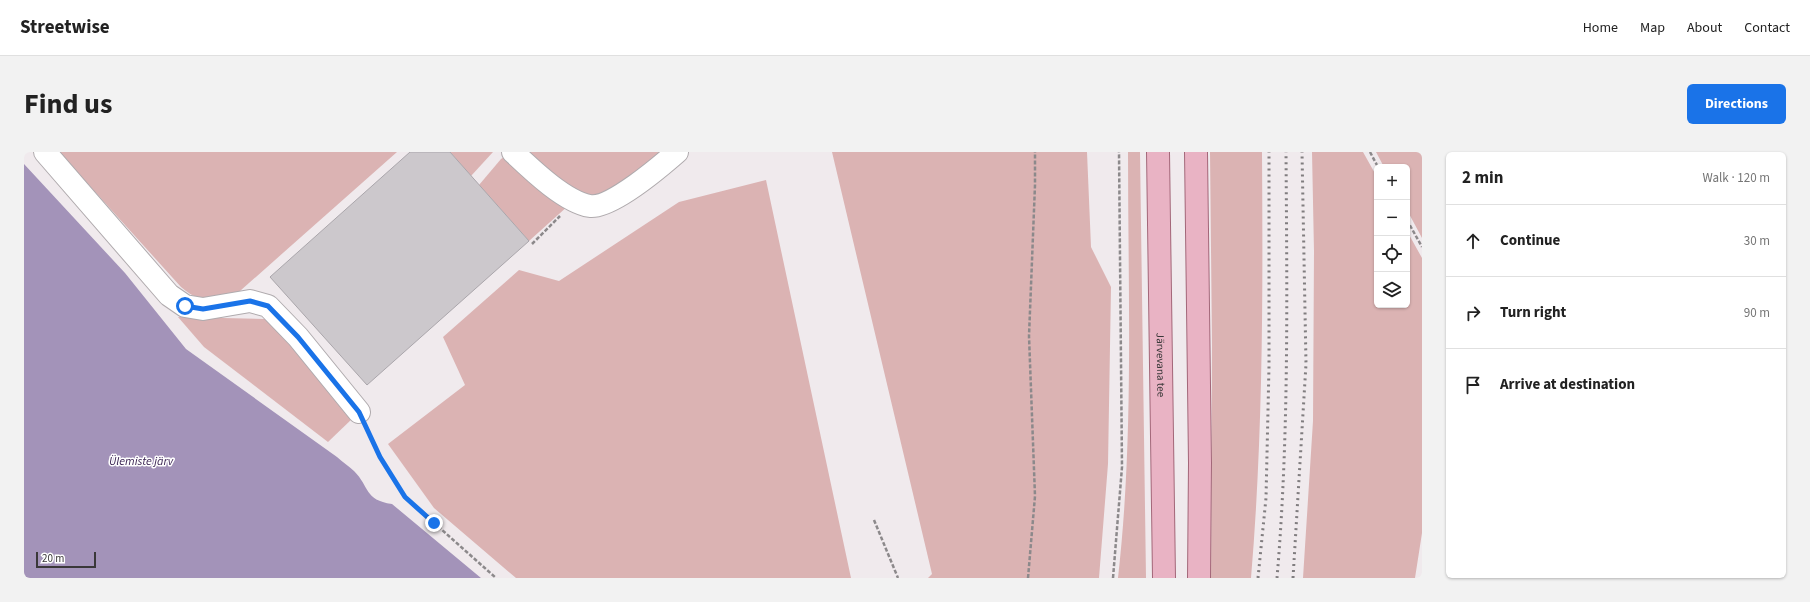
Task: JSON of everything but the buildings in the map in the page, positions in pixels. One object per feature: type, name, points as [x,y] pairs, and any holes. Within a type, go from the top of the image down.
[{"type":"main road","name":"Järvevana tee","points":[[1158,152],[1164,578]]},
{"type":"main road","points":[[1196,152],[1200,578]]},
{"type":"lane","points":[[45,152],[170,295],[185,306],[203,309],[250,301],[268,306],[298,337],[359,412]]},
{"type":"lane","points":[[513,152],[539,176],[576,202],[591,206],[608,203],[626,192],[677,152]]},
{"type":"path","points":[[1028,578],[1035,496],[1029,336],[1035,185],[1034,152]]},
{"type":"path","points":[[1113,578],[1122,467],[1118,152]]},
{"type":"path","points":[[1370,152],[1376,164]]},
{"type":"path","points":[[532,244],[562,213]]},
{"type":"path","points":[[1410,225],[1422,247]]},
{"type":"path","points":[[359,412],[380,457],[405,497],[496,578]]},
{"type":"path","points":[[874,520],[898,578]]},
{"type":"shaded area","points":[[59,152],[397,152],[231,299],[216,300],[198,298],[181,287]]},
{"type":"shaded area","points":[[450,152],[493,152],[471,176]]},
{"type":"shaded area","points":[[522,152],[668,152],[590,203]]},
{"type":"shaded area","points":[[832,152],[1087,152],[1091,247],[1111,287],[1108,464],[1099,578],[928,578],[932,574]]},
{"type":"shaded area","points":[[1128,152],[1140,152],[1146,578],[1118,578],[1123,525],[1128,419]]},
{"type":"shaded area","points":[[1210,152],[1262,152],[1262,312],[1260,418],[1251,578],[1211,578],[1212,345]]},
{"type":"shaded area","points":[[1312,152],[1363,152],[1374,172],[1374,308],[1410,308],[1410,236],[1422,258],[1422,533],[1415,578],[1303,578],[1313,421],[1314,252]]},
{"type":"shaded area","points":[[1376,152],[1422,152],[1422,238],[1410,216],[1410,164],[1382,164]]},
{"type":"shaded area","points":[[507,155],[569,205],[529,241],[479,185],[501,159]]},
{"type":"shaded area","points":[[766,180],[851,578],[516,578],[434,508],[388,444],[465,385],[443,337],[519,270],[559,281],[679,202]]},
{"type":"shaded area","points":[[178,317],[265,319],[272,323],[354,417],[328,442],[204,347]]},
{"type":"water","name":"Ülemiste järv","points":[[24,164],[125,273],[186,349],[337,457],[354,471],[372,496],[383,502],[392,504],[481,578],[24,578]]},
{"type":"railway","points":[[1258,578],[1266,498],[1269,366],[1269,152]]},
{"type":"railway","points":[[1277,578],[1284,472],[1287,312],[1286,152]]},
{"type":"railway","points":[[1293,578],[1306,364],[1302,152]]},
{"type":"route","points":[[185,306],[203,309],[250,301],[268,306],[298,337],[359,412],[380,457],[405,497],[434,523]]}]
